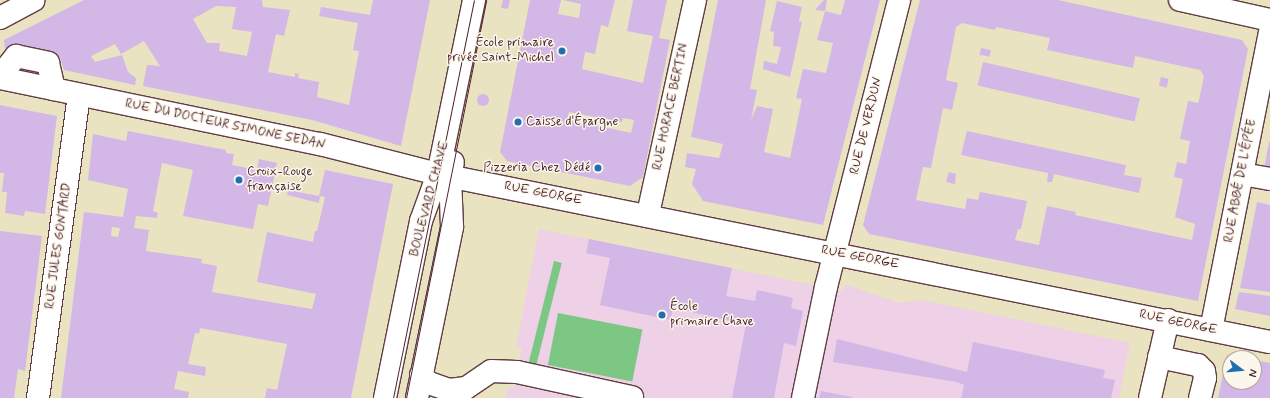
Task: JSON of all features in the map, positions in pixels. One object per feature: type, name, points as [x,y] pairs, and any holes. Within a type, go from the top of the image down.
[{"type":"street","points":[[0,18],[34,0]]},
{"type":"street","name":"BOULEVARD CHAVE","points":[[417,398],[452,227],[444,175],[474,0]]},
{"type":"street","name":"BOULEVARD CHAVE","points":[[385,398],[421,221],[444,175],[486,0]]},
{"type":"street","name":"RUE HORACE BERTIN","points":[[648,214],[695,0]]},
{"type":"street","name":"RUE DE VERDUN","points":[[803,398],[835,252],[899,0]]},
{"type":"street","points":[[1180,0],[1270,20]]},
{"type":"street","name":"RUE ABBÉ DE L'ÉPÉE","points":[[1211,330],[1270,32]]},
{"type":"street","name":"RUE DU DOCTEUR SIMONE SEDAN","points":[[0,77],[320,144],[444,175]]},
{"type":"street","name":"RUE JULES GONTARD","points":[[38,398],[79,94]]},
{"type":"street","points":[[1242,174],[1270,179]]},
{"type":"street","name":"RUE GEORGE","points":[[444,175],[648,214],[1270,342]]},
{"type":"street","points":[[1150,398],[1168,320]]},
{"type":"street","points":[[1159,357],[1198,365],[1204,370],[1205,378],[1200,398]]},
{"type":"street","points":[[421,375],[429,383],[449,390],[466,388],[491,371],[517,372],[632,397]]},
{"type":"shaded area","points":[[539,229],[843,291],[845,284],[899,303],[922,300],[1130,343],[1119,398],[506,398],[508,387],[514,388],[522,348],[516,347]]},
{"type":"green space","points":[[554,261],[562,263],[536,365],[529,363]]},
{"type":"green space","points":[[558,313],[642,329],[632,381],[548,365]]},
{"type":"building","points":[[84,0],[262,0],[263,7],[290,10],[284,36],[276,34],[268,72],[295,77],[295,73],[299,74],[298,78],[319,82],[317,97],[349,105],[359,51],[353,50],[358,23],[319,16],[321,7],[370,15],[373,0],[430,0],[401,146],[312,120],[143,86],[147,65],[160,66],[144,41],[121,54],[115,44],[91,56],[95,62],[122,55],[128,72],[136,78],[135,85],[64,70],[60,57],[5,48],[4,40]],"holes":[[[216,6],[236,7],[232,29],[252,32],[247,56],[219,51],[220,43],[207,43],[193,19]]]},
{"type":"building","points":[[503,0],[510,0],[508,9],[501,8]]},
{"type":"building","points":[[530,0],[561,0],[558,14],[579,18],[581,4],[563,0],[615,0],[608,27],[601,25],[595,54],[585,52],[582,69],[643,83],[653,36],[627,31],[633,0],[667,0],[659,38],[670,40],[643,177],[630,186],[507,161],[500,152]],"holes":[[[569,112],[622,122],[623,118],[634,120],[631,133],[567,119]]]},
{"type":"building","points":[[718,0],[766,0],[750,89],[757,90],[751,120],[757,106],[773,109],[764,152],[790,158],[802,99],[796,98],[803,69],[826,73],[833,43],[817,40],[825,11],[841,15],[845,0],[880,0],[823,225],[703,201],[692,184],[696,169],[685,167],[687,153],[719,158],[723,144],[691,137]]},
{"type":"building","points":[[824,0],[827,0],[825,11],[815,10]]},
{"type":"building","points":[[920,0],[1058,0],[1242,40],[1248,49],[1198,301],[869,234],[863,225]],"holes":[[[962,23],[995,30],[996,27],[1050,38],[1047,50],[1133,68],[1135,56],[1200,70],[1204,76],[1199,100],[1198,103],[1188,101],[1180,139],[1190,141],[1186,164],[1177,162],[1174,177],[1183,179],[1175,217],[1195,224],[1192,240],[1075,215],[1076,212],[1047,206],[1039,245],[1015,240],[1018,229],[1021,229],[1027,201],[980,192],[978,200],[967,198],[965,209],[916,200],[923,167],[931,168],[943,108],[952,110],[958,83],[946,80],[956,27]]]},
{"type":"building","points":[[777,1],[802,7],[799,21],[802,22],[790,77],[763,69],[764,61],[777,64],[781,47],[773,46],[774,32],[770,31]]},
{"type":"building","points":[[981,48],[991,50],[989,57],[980,55]]},
{"type":"building","points":[[983,62],[1140,98],[1134,122],[978,85]]},
{"type":"building","points":[[1161,77],[1169,79],[1167,88],[1159,86]]},
{"type":"building","points":[[481,94],[485,94],[489,100],[485,106],[481,106],[477,102],[477,98]]},
{"type":"building","points":[[0,105],[57,116],[45,214],[25,211],[24,216],[5,213],[7,192],[2,192],[4,173],[0,173]]},
{"type":"building","points":[[128,131],[226,150],[226,153],[234,154],[232,165],[257,170],[259,159],[277,163],[268,206],[258,204],[253,229],[183,216],[193,170],[162,163],[153,211],[158,213],[157,218],[136,216],[134,228],[149,230],[146,251],[202,259],[201,263],[217,266],[212,292],[312,309],[316,294],[257,282],[267,232],[313,242],[315,231],[317,231],[325,197],[320,196],[319,203],[287,195],[288,190],[319,196],[325,170],[393,184],[351,398],[265,398],[267,388],[277,390],[287,344],[200,328],[199,334],[195,333],[188,364],[206,367],[205,376],[178,371],[174,389],[189,392],[188,398],[61,398],[84,212],[123,217],[128,189],[88,180],[93,134],[126,141]],"holes":[[[112,227],[120,228],[118,237],[111,236]]]},
{"type":"building","points":[[967,131],[1126,165],[1124,175],[1142,178],[1139,193],[1054,174],[1052,182],[1047,182],[1048,173],[961,155]]},
{"type":"building","points":[[1270,142],[1270,170],[1264,169]]},
{"type":"building","points":[[949,172],[956,174],[955,184],[946,182]]},
{"type":"building","points":[[1257,202],[1270,205],[1270,292],[1240,288]]},
{"type":"building","points":[[0,231],[42,236],[25,371],[18,369],[14,398],[0,398]]},
{"type":"building","points":[[589,239],[732,268],[726,296],[755,301],[757,290],[793,298],[791,308],[803,311],[796,346],[784,343],[774,398],[732,398],[746,324],[673,308],[670,320],[600,305],[610,258],[586,253]]},
{"type":"building","points":[[1239,292],[1270,296],[1270,316],[1235,309]]},
{"type":"building","points":[[837,339],[967,372],[973,342],[1105,370],[1103,378],[1115,380],[1111,398],[961,398],[964,385],[957,382],[833,362]]},
{"type":"building","points":[[1262,362],[1270,363],[1270,398],[1218,398],[1222,379],[1222,390],[1262,390]]},
{"type":"building","points":[[821,391],[852,397],[852,398],[819,398]]},
{"type":"tram line","points":[[393,398],[474,0]]},
{"type":"tram line","points":[[406,398],[486,0]]},
{"type":"place","name":"École primaire privée Saint-Michel","points":[[562,51]]},
{"type":"place","name":"Caisse d'Épargne","points":[[518,122]]},
{"type":"place","name":"Pizzeria Chez Dédé","points":[[598,168]]},
{"type":"place","name":"Croix-Rouge française","points":[[239,180]]},
{"type":"place","name":"École primaire Chave","points":[[662,315]]}]
